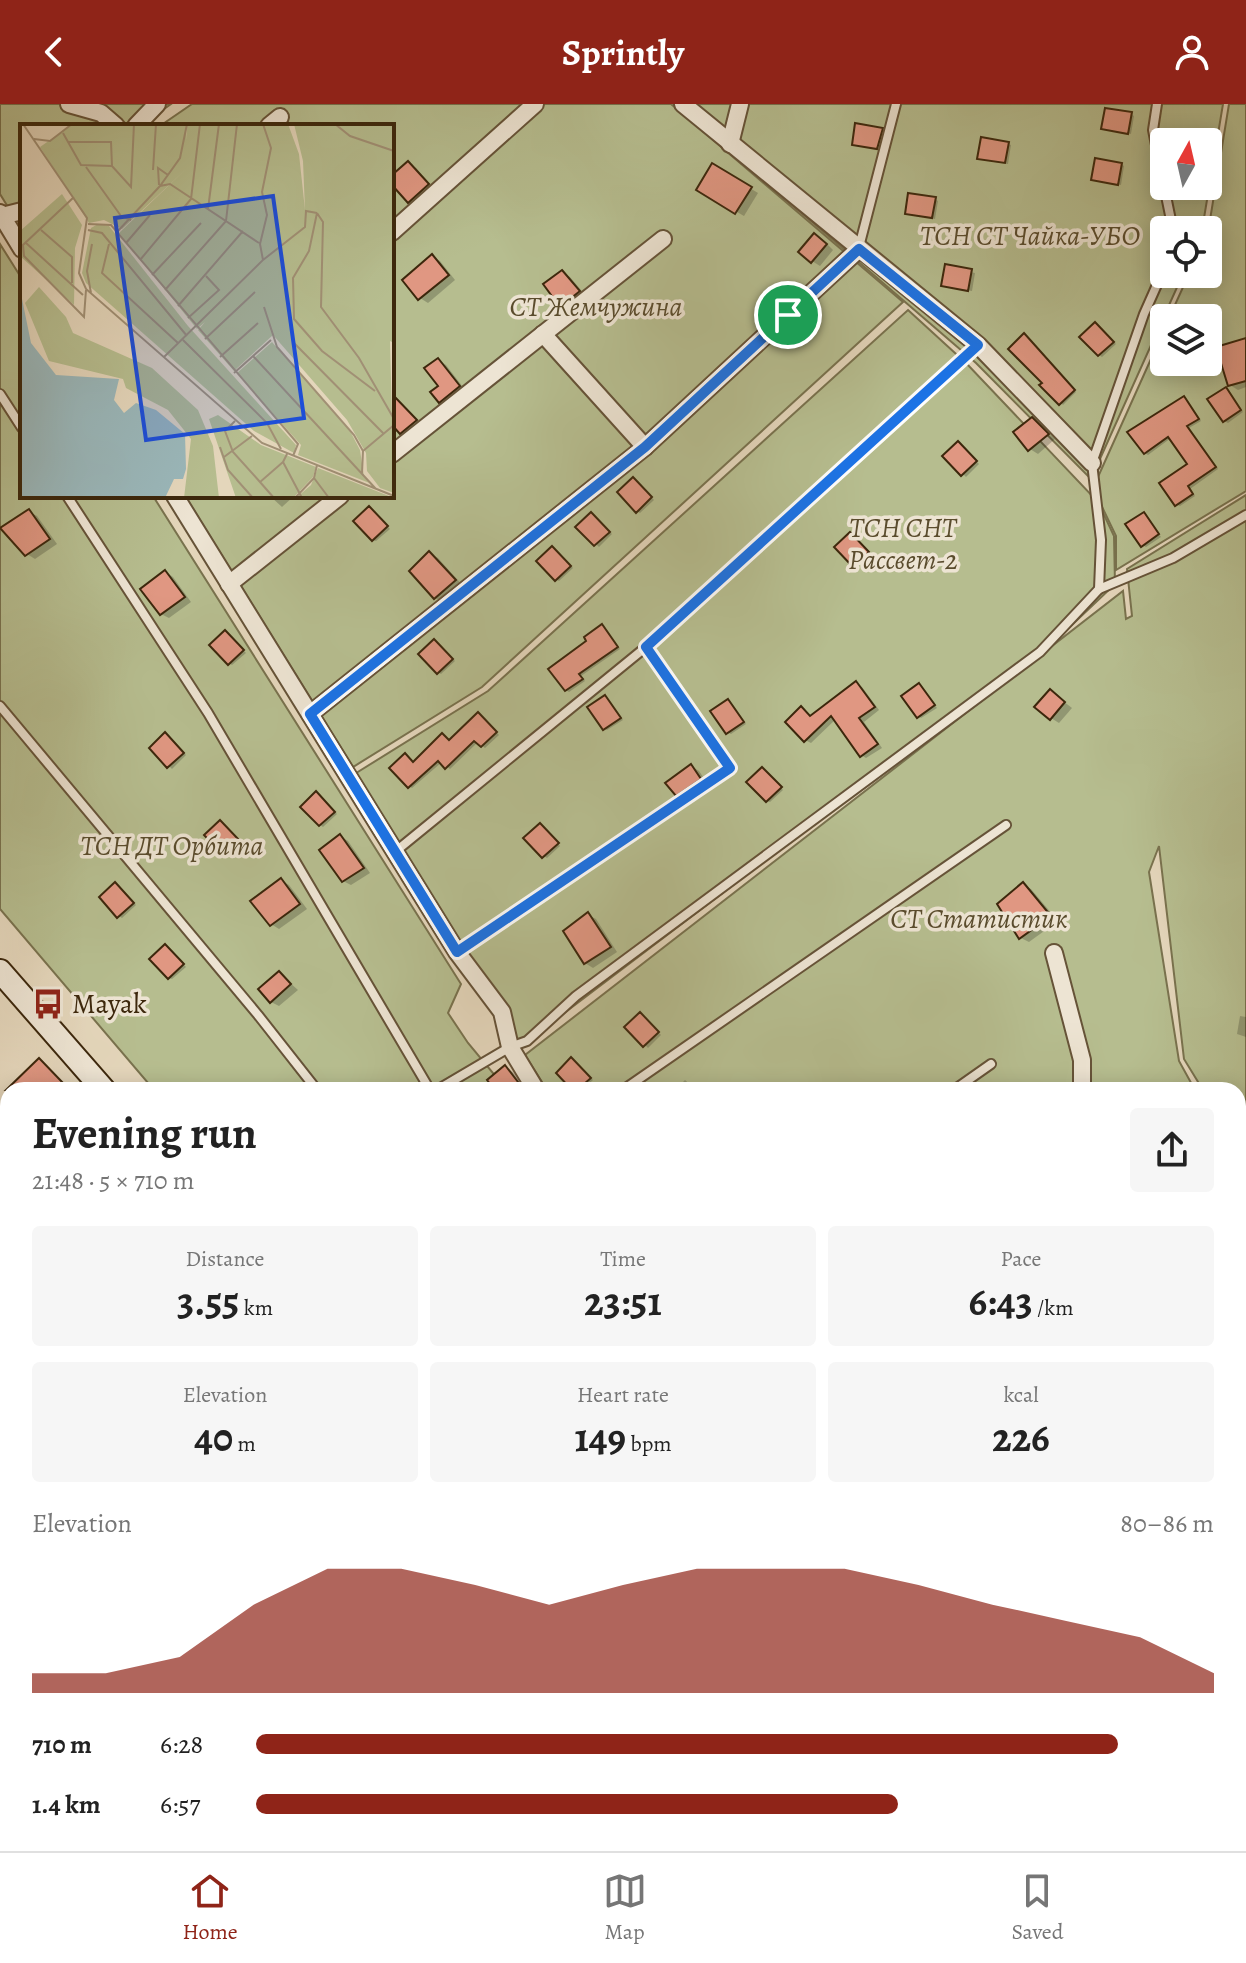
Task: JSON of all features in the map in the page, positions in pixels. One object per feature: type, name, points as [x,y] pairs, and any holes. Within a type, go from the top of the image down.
[{"type":"main road","points":[[0,971],[97,1082]]},
{"type":"street","points":[[69,104],[101,113],[114,124]]},
{"type":"street","points":[[138,124],[157,104]]},
{"type":"street","points":[[394,230],[535,104]]},
{"type":"street","points":[[683,104],[978,345],[1092,463]]},
{"type":"street","points":[[730,144],[740,104]]},
{"type":"street","points":[[1,215],[20,246]]},
{"type":"street","points":[[394,452],[663,239]]},
{"type":"street","points":[[310,714],[645,447],[859,249]]},
{"type":"street","points":[[543,334],[645,447]]},
{"type":"street","points":[[176,498],[457,952],[502,1012],[510,1047],[531,1082]]},
{"type":"street","points":[[229,584],[337,498]]},
{"type":"street","points":[[1054,953],[1082,1060],[1082,1082]]},
{"type":"lane","points":[[859,249],[896,104]]},
{"type":"lane","points":[[1153,128],[1157,104]]},
{"type":"lane","points":[[1099,589],[1101,540],[1092,463],[1156,288]]},
{"type":"lane","points":[[395,852],[646,647],[978,345]]},
{"type":"lane","points":[[0,394],[20,425]]},
{"type":"lane","points":[[68,498],[208,713],[425,1082]]},
{"type":"lane","points":[[451,1082],[510,1047],[527,1041],[576,996],[1040,652],[1099,589],[1173,558],[1246,515]]},
{"type":"lane","points":[[457,952],[730,768],[646,647]]},
{"type":"lane","points":[[0,706],[311,1082]]},
{"type":"lane","points":[[635,1082],[1006,825]]},
{"type":"lane","points":[[965,1082],[991,1064]]},
{"type":"green space","points":[[0,104],[171,104],[143,124],[20,124],[20,203],[8,207],[0,194]]},
{"type":"green space","name":"СТ Жемчужина","points":[[192,104],[671,104],[903,302],[482,687],[353,767],[186,498],[394,498],[394,124],[163,124]]},
{"type":"green space","name":"ТСН СТ Чайка-УБО","points":[[675,104],[1223,104],[1219,128],[1150,128],[1150,200],[1207,200],[1204,216],[1150,216],[1150,288],[1177,288],[1170,304],[1150,304],[1150,348],[1091,479],[976,363]]},
{"type":"green space","points":[[1229,104],[1246,104],[1246,491],[1116,570],[1116,536],[1093,488],[1150,361],[1150,376],[1222,376],[1222,304],[1175,304],[1183,288],[1222,288],[1222,216],[1211,216],[1213,200],[1222,200],[1222,147]]},
{"type":"green space","name":"ТСН ДТ Орбита","points":[[0,244],[20,276],[20,498],[154,498],[461,984],[448,1013],[500,1082],[147,1082],[0,909]]},
{"type":"green space","name":"ТСН СНТ Рассвет-2","points":[[908,310],[967,364],[1098,502],[1114,536],[1115,584],[1055,641],[526,1042],[513,1046],[353,775],[488,691]]},
{"type":"green space","name":"СТ Статистик","points":[[1246,495],[1246,1082],[1198,1082],[1184,1059],[1159,846],[1149,872],[1179,1061],[1191,1082],[542,1082],[525,1055],[1123,591],[1126,619],[1132,616],[1127,569]]},
{"type":"building","points":[[1105,108],[1132,112],[1128,134],[1101,129]]},
{"type":"building","points":[[855,123],[883,128],[877,149],[852,145]]},
{"type":"building","points":[[981,137],[1009,142],[1005,163],[977,159]]},
{"type":"building","points":[[1095,158],[1122,163],[1118,185],[1091,180]]},
{"type":"building","points":[[408,161],[429,184],[408,203],[394,187],[394,173]]},
{"type":"building","points":[[712,163],[752,187],[735,214],[696,190]]},
{"type":"building","points":[[908,193],[936,197],[932,218],[905,214]]},
{"type":"building","points":[[814,233],[827,244],[811,263],[798,252]]},
{"type":"building","points":[[432,254],[449,275],[418,300],[402,280]]},
{"type":"building","points":[[945,264],[972,269],[968,291],[941,286]]},
{"type":"building","points":[[562,270],[580,291],[560,307],[543,284]]},
{"type":"building","points":[[1095,322],[1114,342],[1098,356],[1079,337]]},
{"type":"building","points":[[1024,333],[1075,390],[1059,405],[1008,349]]},
{"type":"building","points":[[1246,338],[1246,381],[1228,386],[1222,366],[1222,345]]},
{"type":"building","points":[[438,358],[460,386],[439,403],[430,392],[438,386],[424,368]]},
{"type":"building","points":[[1226,387],[1241,410],[1223,422],[1207,399]]},
{"type":"building","points":[[394,396],[417,420],[400,434],[394,427]]},
{"type":"building","points":[[1184,396],[1199,419],[1187,426],[1216,467],[1188,486],[1193,494],[1175,506],[1159,483],[1187,464],[1168,437],[1144,454],[1127,432]]},
{"type":"building","points":[[1032,417],[1049,434],[1028,451],[1013,432]]},
{"type":"building","points":[[958,441],[977,461],[961,476],[942,456]]},
{"type":"building","points":[[633,477],[652,497],[636,513],[617,492]]},
{"type":"building","points":[[369,506],[388,526],[372,541],[353,521]]},
{"type":"building","points":[[29,509],[50,539],[25,556],[0,528]]},
{"type":"building","points":[[591,512],[610,532],[594,546],[575,527]]},
{"type":"building","points":[[1144,512],[1159,534],[1141,547],[1125,524]]},
{"type":"building","points":[[850,532],[869,552],[853,567],[834,547]]},
{"type":"building","points":[[552,546],[571,566],[555,581],[536,561]]},
{"type":"building","points":[[429,551],[456,580],[434,599],[409,571]]},
{"type":"building","points":[[165,570],[185,597],[160,615],[140,589]]},
{"type":"building","points":[[602,624],[618,647],[579,674],[583,679],[565,691],[548,669],[586,641],[584,637]]},
{"type":"building","points":[[225,630],[244,650],[228,665],[209,645]]},
{"type":"building","points":[[434,639],[453,659],[437,674],[418,654]]},
{"type":"building","points":[[856,681],[875,707],[859,718],[878,744],[860,757],[831,716],[804,742],[785,722],[801,706],[810,716]]},
{"type":"building","points":[[919,683],[935,705],[917,718],[901,696]]},
{"type":"building","points":[[1050,689],[1065,702],[1050,720],[1034,707]]},
{"type":"building","points":[[605,695],[621,718],[603,730],[587,707]]},
{"type":"building","points":[[728,699],[744,722],[726,734],[710,711]]},
{"type":"building","points":[[478,712],[497,732],[481,747],[474,741],[445,769],[438,761],[408,788],[389,768],[405,753],[413,762],[442,733],[449,740]]},
{"type":"building","points":[[165,732],[184,753],[167,768],[149,748]]},
{"type":"building","points":[[691,764],[701,779],[676,796],[665,783]]},
{"type":"building","points":[[762,767],[782,787],[766,802],[746,782]]},
{"type":"building","points":[[316,791],[335,812],[319,826],[300,807]]},
{"type":"building","points":[[220,820],[239,840],[223,855],[204,835]]},
{"type":"building","points":[[540,823],[559,843],[542,858],[523,838]]},
{"type":"building","points":[[340,834],[364,868],[342,882],[319,850]]},
{"type":"building","points":[[281,878],[300,904],[270,926],[250,901]]},
{"type":"building","points":[[115,882],[134,903],[117,918],[99,897]]},
{"type":"building","points":[[1023,882],[1051,916],[1019,939],[997,904]]},
{"type":"building","points":[[588,912],[611,947],[584,964],[563,931]]},
{"type":"building","points":[[165,944],[184,964],[168,979],[149,959]]},
{"type":"building","points":[[279,971],[291,984],[270,1003],[258,989]]},
{"type":"building","points":[[640,1012],[659,1032],[643,1047],[624,1027]]},
{"type":"building","points":[[571,1057],[591,1078],[586,1082],[564,1082],[556,1073]]},
{"type":"building","points":[[39,1058],[62,1082],[14,1082]]},
{"type":"building","points":[[505,1065],[518,1082],[489,1082],[487,1080]]},
{"type":"place","name":"Mayak","points":[[48,1004]]},
{"type":"route","points":[[859,249],[978,345],[646,647],[730,768],[457,952],[310,714],[645,447],[788,315],[859,249]]}]
